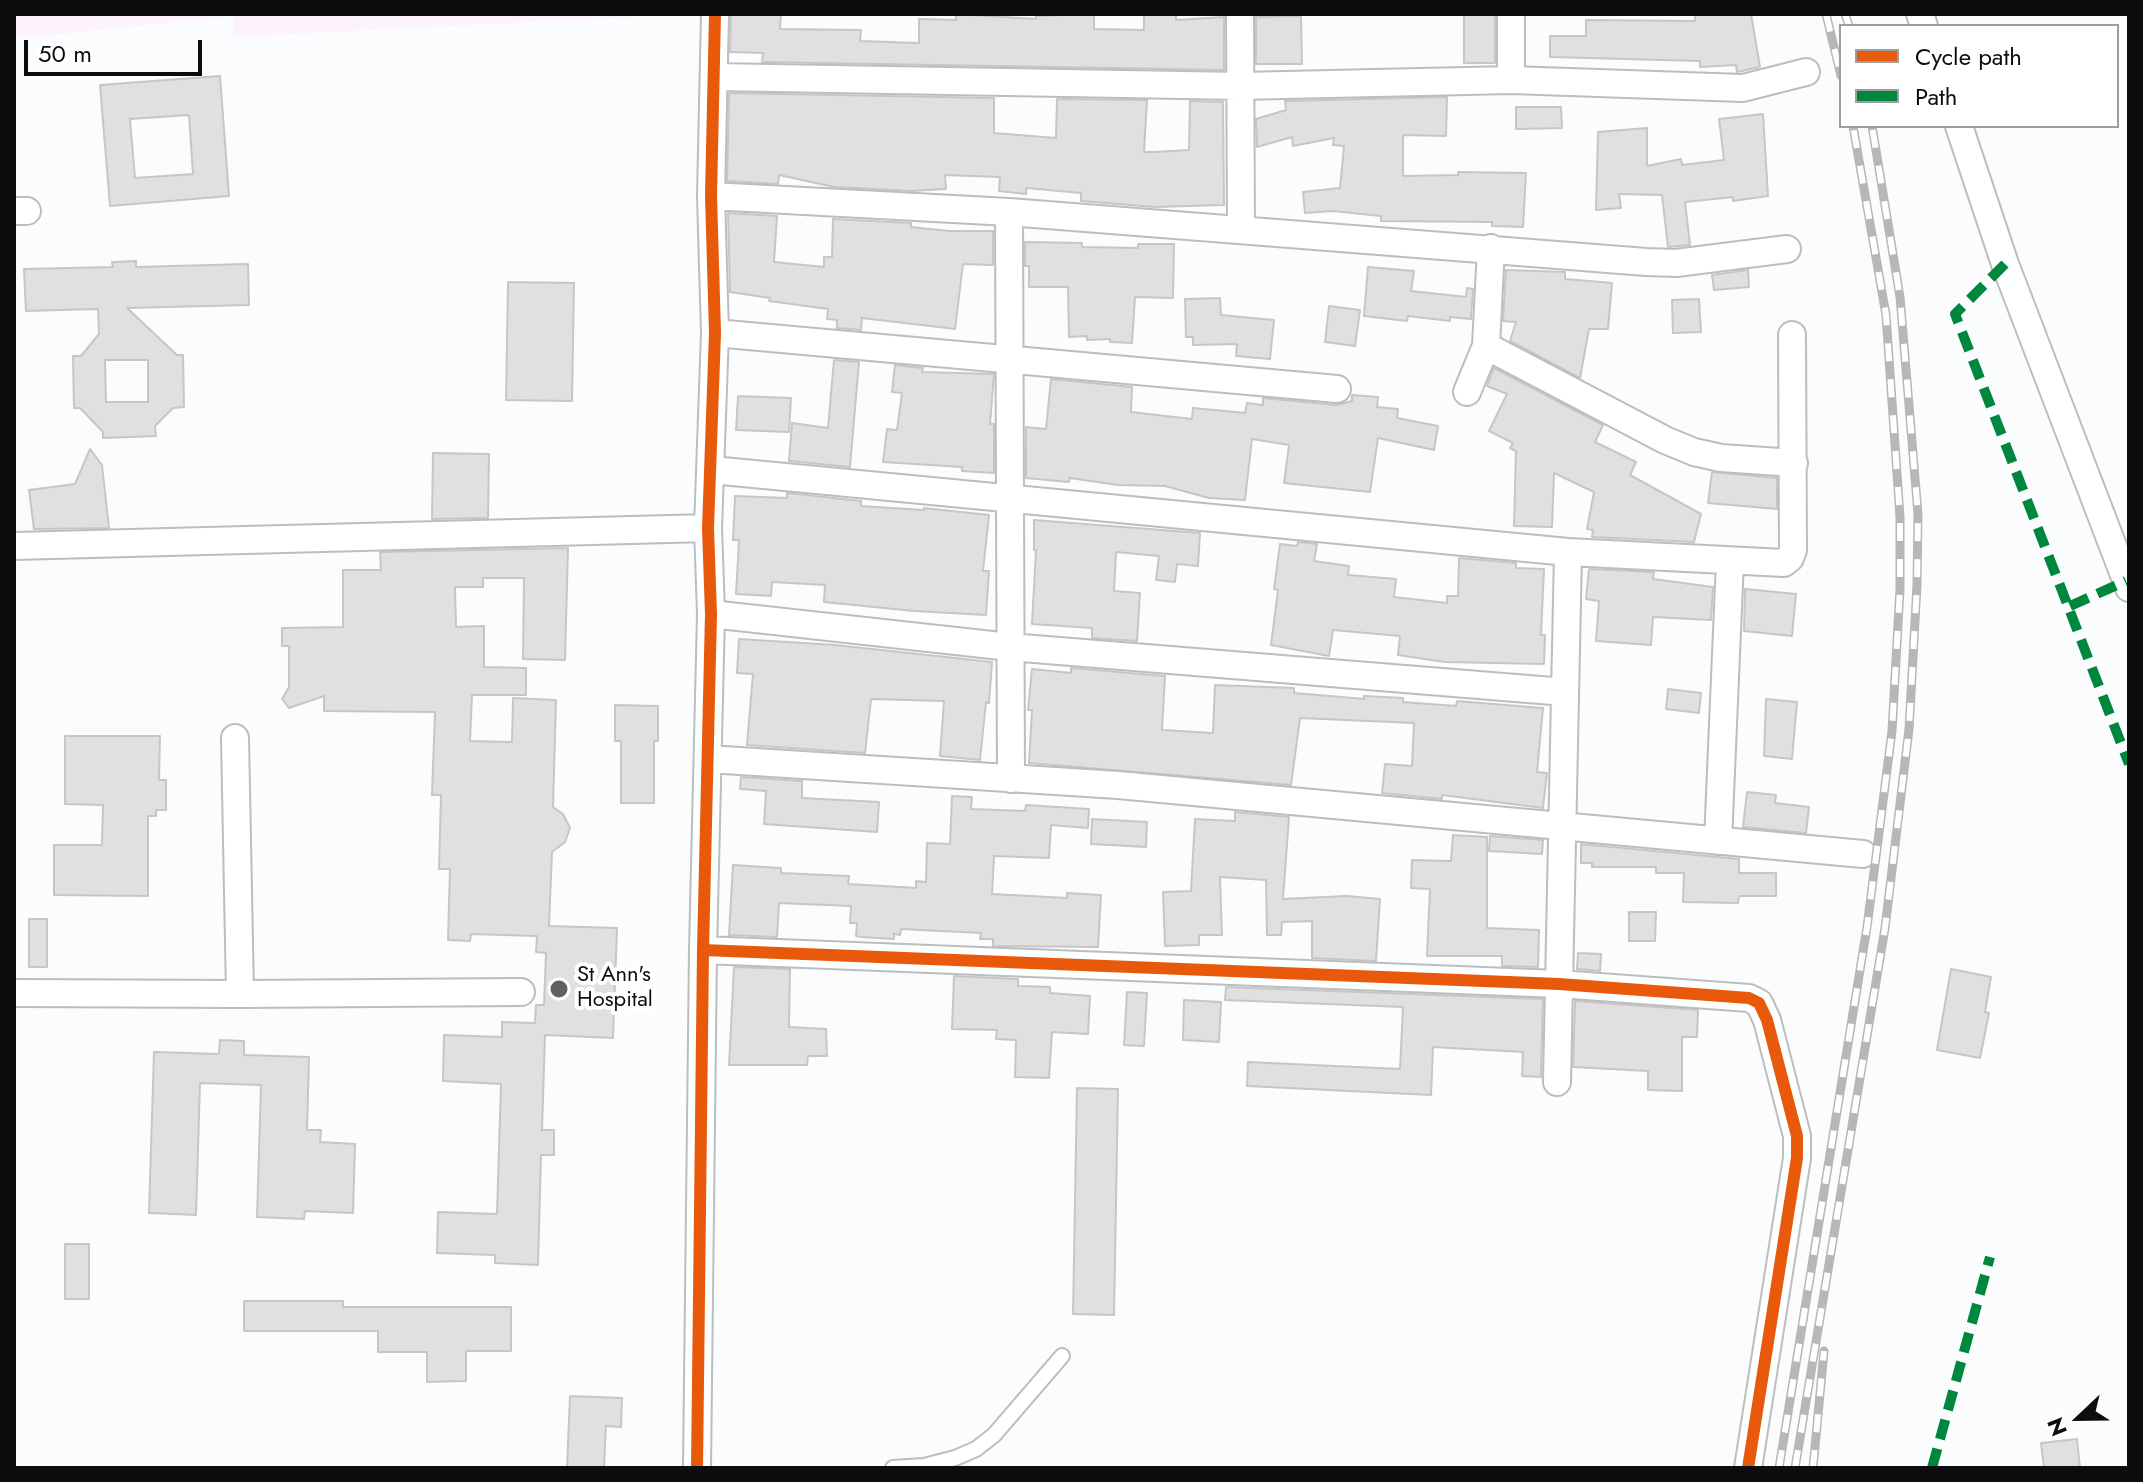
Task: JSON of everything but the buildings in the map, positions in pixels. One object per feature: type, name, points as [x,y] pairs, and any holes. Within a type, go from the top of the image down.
[{"type":"street","points":[[697,1468],[703,950],[711,614],[708,528],[715,333],[711,196],[715,14]]},
{"type":"street","points":[[1240,14],[1241,230]]},
{"type":"street","points":[[1511,14],[1511,80]]},
{"type":"street","points":[[714,77],[1240,86],[1511,80],[1743,88],[1806,72]]},
{"type":"street","points":[[1960,128],[2005,264],[2129,588]]},
{"type":"street","points":[[711,196],[1009,212],[1676,263],[1787,249]]},
{"type":"street","points":[[1009,212],[1011,779]]},
{"type":"street","points":[[1467,392],[1486,346],[1491,248]]},
{"type":"street","points":[[715,333],[1337,389]]},
{"type":"street","points":[[712,470],[1568,552],[1784,563],[1793,550],[1792,335]]},
{"type":"street","points":[[1486,346],[1665,440],[1694,452],[1721,458],[1794,463]]},
{"type":"street","points":[[14,546],[708,528]]},
{"type":"street","points":[[1557,1082],[1568,552]]},
{"type":"street","points":[[1718,841],[1730,561]]},
{"type":"street","points":[[711,614],[1010,647],[1565,692]]},
{"type":"street","points":[[235,738],[240,994]]},
{"type":"street","points":[[708,759],[1118,785],[1863,854]]},
{"type":"street","points":[[703,950],[1559,984],[1749,998],[1759,1003],[1767,1020],[1797,1136],[1797,1158],[1748,1468]]},
{"type":"street","points":[[14,993],[521,992]]},
{"type":"lane","points":[[893,1468],[924,1466],[976,1449],[994,1435],[1062,1356]]},
{"type":"shaded area","points":[[14,14],[692,14],[233,37],[233,16],[14,39]]},
{"type":"railway","points":[[1826,14],[1839,68]]},
{"type":"railway","points":[[1845,14],[1848,24]]},
{"type":"railway","points":[[1779,1468],[1867,927],[1892,731],[1900,589],[1900,517],[1886,315],[1853,128]]},
{"type":"railway","points":[[1795,1468],[1885,928],[1909,729],[1918,514],[1900,297],[1872,128]]},
{"type":"railway","points":[[1813,1468],[1824,1351]]},
{"type":"marked path","points":[[2005,264],[1955,314],[2129,764]]},
{"type":"marked path","points":[[2070,606],[2126,581]]},
{"type":"marked path","points":[[1932,1468],[1990,1257]]},
{"type":"cycle path","points":[[697,1468],[703,950],[711,614],[708,528],[715,333],[711,196],[715,14]]},
{"type":"cycle path","points":[[703,950],[1559,984],[1749,998],[1759,1003],[1767,1020],[1797,1136],[1797,1158],[1748,1468]]},
{"type":"place","name":"St Ann's Hospital","points":[[559,989]]}]
